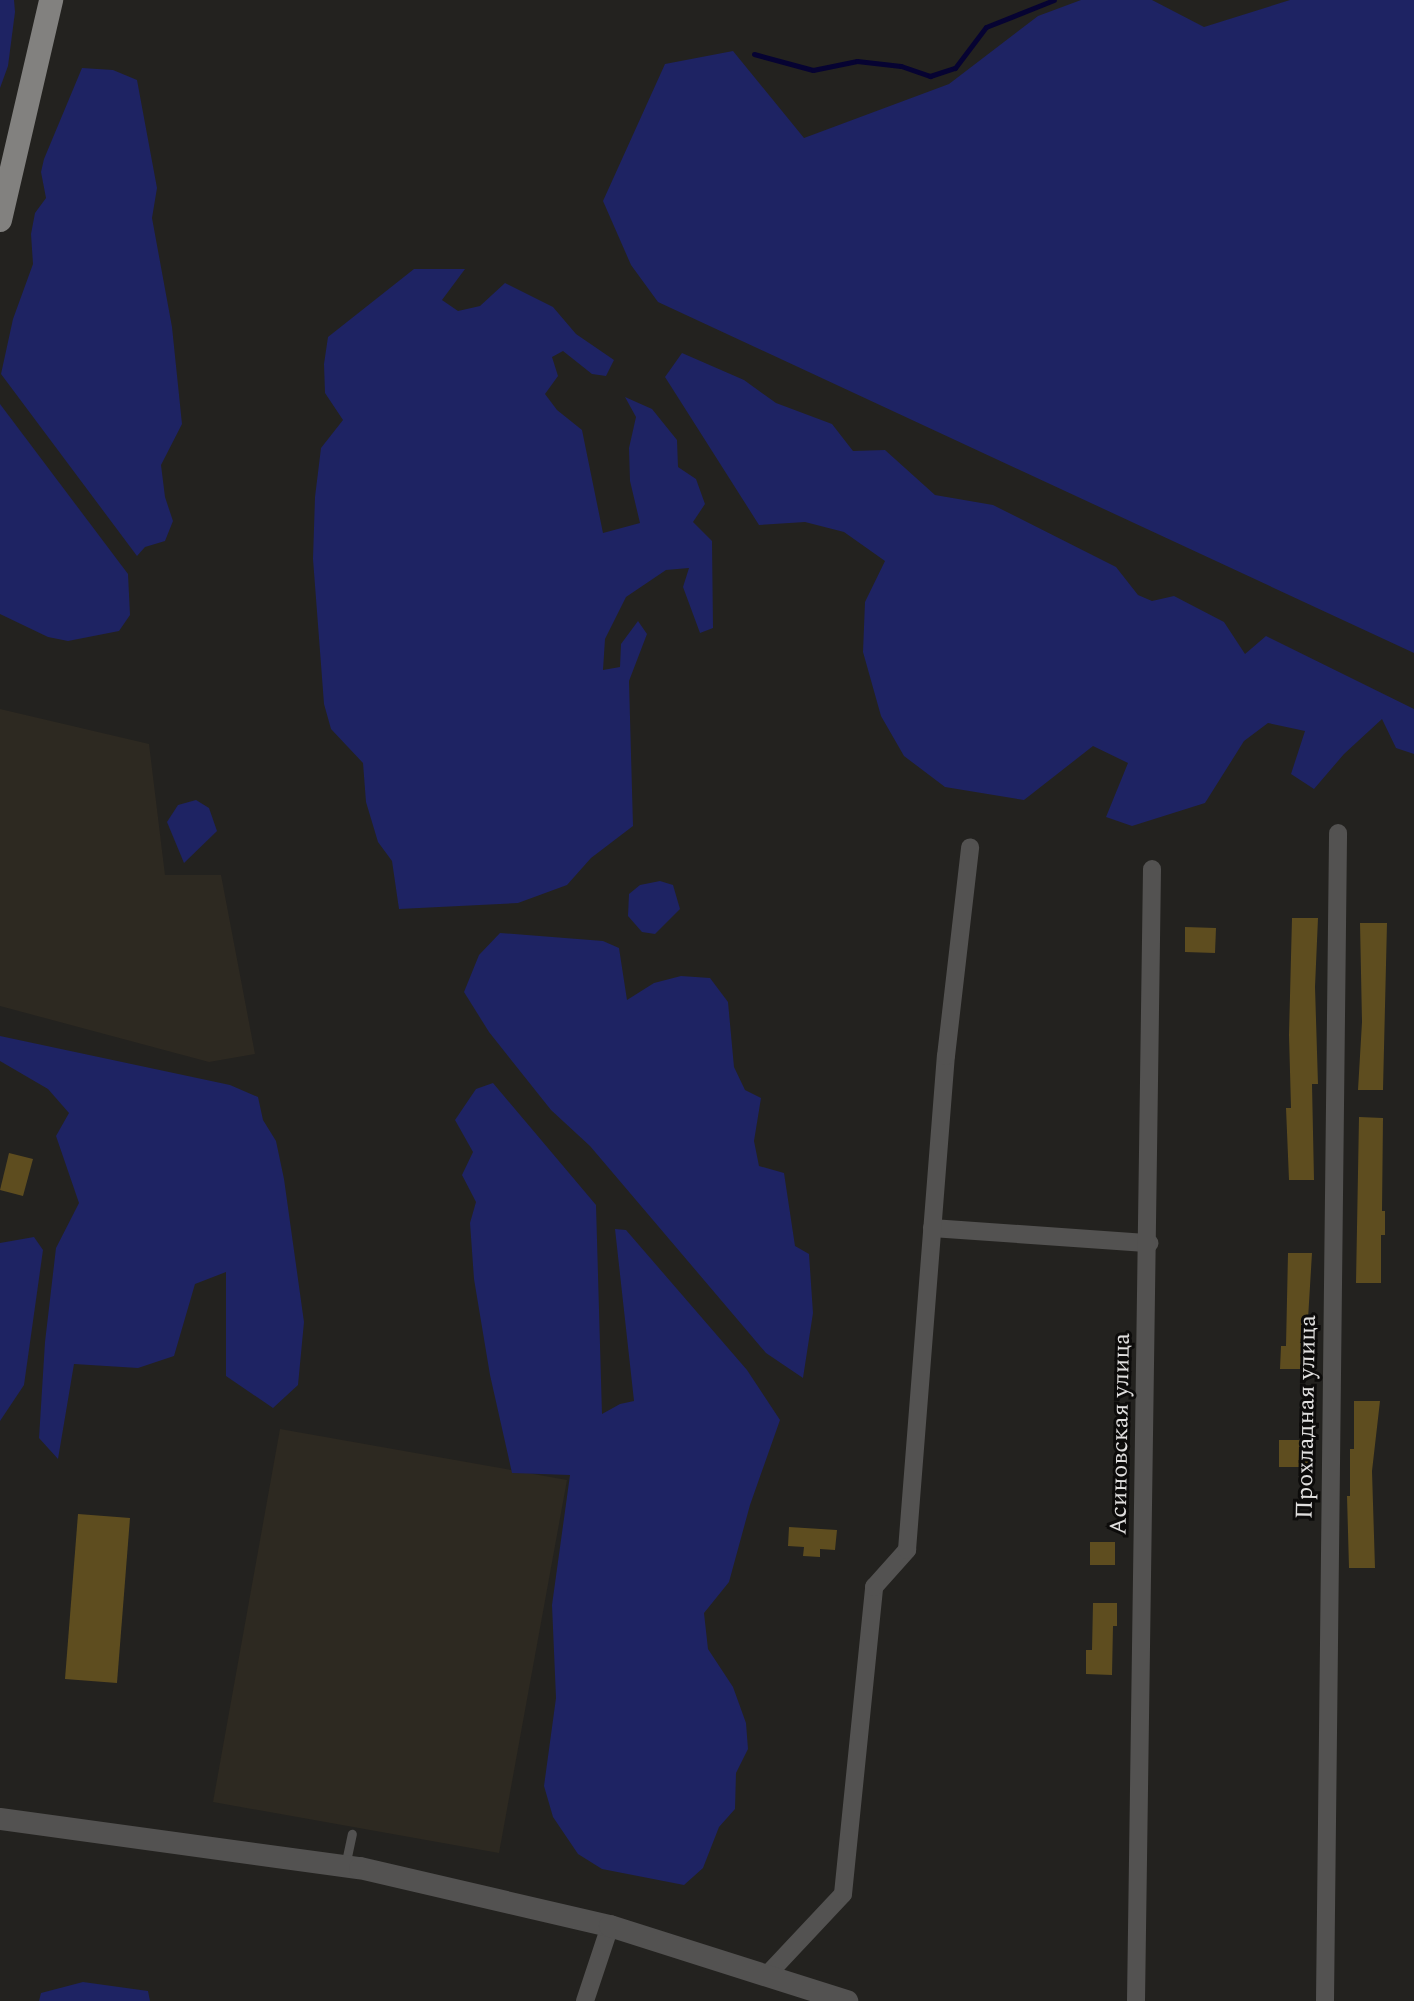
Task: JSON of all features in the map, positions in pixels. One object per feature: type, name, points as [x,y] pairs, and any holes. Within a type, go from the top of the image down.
[{"type":"main road","points":[[0,220],[51,0]]},
{"type":"street","name":"Прохладная улица","points":[[1325,2001],[1338,833]]},
{"type":"street","points":[[767,1975],[843,1894],[874,1587],[907,1550],[946,1056],[970,847]]},
{"type":"street","name":"Асиновская улица","points":[[1136,2001],[1152,869]]},
{"type":"street","points":[[932,1228],[1149,1243]]},
{"type":"street","points":[[0,1819],[345,1866],[610,1926],[847,2001]]},
{"type":"street","points":[[585,2001],[610,1926]]},
{"type":"lane","points":[[345,1866],[352,1834]]},
{"type":"shaded area","points":[[0,0],[14,0],[15,12],[8,66],[0,88]]},
{"type":"shaded area","points":[[1081,0],[1152,0],[1204,27],[1290,0],[1414,0],[1414,653],[658,302],[631,265],[603,201],[665,64],[733,51],[804,138],[949,84],[1038,16]]},
{"type":"shaded area","points":[[82,68],[113,70],[137,80],[157,188],[152,218],[172,327],[182,424],[161,465],[165,497],[173,521],[165,541],[145,547],[137,556],[1,374],[13,319],[33,264],[31,234],[35,213],[46,198],[41,172],[44,159]]},
{"type":"shaded area","points":[[414,269],[465,269],[442,300],[458,311],[480,306],[505,283],[553,307],[576,334],[614,360],[606,376],[592,374],[563,351],[552,357],[558,376],[545,394],[557,410],[582,430],[603,533],[640,523],[630,481],[629,448],[636,417],[625,397],[652,409],[677,440],[678,467],[696,479],[705,504],[693,522],[712,541],[713,628],[700,633],[683,587],[689,568],[666,570],[626,597],[605,639],[603,670],[620,667],[621,644],[638,621],[647,634],[629,681],[633,826],[591,858],[567,885],[518,903],[399,909],[392,861],[378,842],[366,802],[363,763],[331,729],[324,704],[313,559],[315,497],[321,448],[343,420],[325,393],[324,364],[328,337]]},
{"type":"shaded area","points":[[682,353],[744,380],[776,403],[832,424],[853,451],[885,450],[935,495],[993,505],[1116,567],[1138,595],[1152,601],[1174,596],[1224,622],[1245,654],[1266,636],[1414,709],[1414,754],[1396,748],[1382,719],[1344,754],[1314,789],[1291,774],[1305,731],[1268,723],[1244,741],[1205,803],[1132,826],[1106,817],[1128,763],[1093,746],[1024,800],[945,787],[904,756],[881,716],[863,652],[865,602],[885,561],[844,532],[805,522],[759,525],[665,377]]},
{"type":"shaded area","points":[[0,404],[128,574],[130,615],[119,631],[68,641],[48,637],[0,614]]},
{"type":"shaded area","points":[[0,709],[149,744],[165,875],[221,875],[255,1054],[209,1062],[0,1006]]},
{"type":"shaded area","points":[[196,800],[209,808],[217,831],[184,863],[167,822],[178,805]]},
{"type":"shaded area","points":[[660,881],[673,885],[680,909],[655,934],[642,932],[628,916],[629,894],[640,885]]},
{"type":"shaded area","points":[[500,933],[603,941],[619,948],[627,1000],[654,983],[681,976],[710,978],[728,1002],[734,1067],[745,1090],[761,1098],[754,1141],[759,1166],[784,1173],[795,1246],[809,1254],[813,1313],[803,1378],[766,1353],[590,1146],[551,1110],[489,1032],[464,992],[479,955]]},
{"type":"shaded area","points":[[0,1036],[230,1085],[258,1097],[263,1120],[276,1141],[284,1179],[304,1322],[298,1385],[273,1408],[226,1376],[226,1272],[195,1284],[174,1356],[138,1368],[74,1364],[58,1459],[39,1438],[45,1342],[56,1248],[79,1203],[56,1136],[69,1113],[48,1089],[0,1061]]},
{"type":"shaded area","points":[[493,1083],[596,1205],[602,1414],[620,1404],[634,1401],[615,1229],[626,1230],[747,1370],[780,1420],[750,1505],[729,1582],[704,1613],[708,1649],[733,1687],[746,1723],[748,1749],[736,1773],[735,1809],[719,1827],[703,1868],[684,1885],[602,1869],[578,1854],[553,1817],[544,1786],[556,1698],[552,1605],[570,1475],[512,1473],[490,1375],[474,1279],[470,1223],[476,1202],[462,1175],[473,1152],[455,1120],[476,1089]]},
{"type":"shaded area","points":[[34,1237],[43,1250],[24,1385],[0,1421],[0,1243]]},
{"type":"shaded area","points":[[280,1429],[567,1480],[499,1853],[213,1802]]},
{"type":"shaded area","points":[[83,1982],[148,1991],[150,2001],[39,2001],[41,1993]]},
{"type":"building","points":[[1292,918],[1318,918],[1315,987],[1318,1084],[1312,1084],[1314,1180],[1289,1180],[1286,1108],[1291,1108]]},
{"type":"building","points":[[1360,923],[1387,923],[1383,1090],[1358,1090],[1362,1022]]},
{"type":"building","points":[[1185,927],[1216,928],[1215,953],[1185,952]]},
{"type":"building","points":[[1359,1117],[1383,1118],[1382,1211],[1385,1211],[1385,1235],[1381,1235],[1381,1283],[1356,1283]]},
{"type":"building","points":[[9,1153],[33,1159],[23,1196],[0,1190]]},
{"type":"building","points":[[1288,1253],[1312,1253],[1305,1369],[1280,1369],[1281,1346],[1286,1346]]},
{"type":"building","points":[[1354,1401],[1380,1401],[1372,1471],[1375,1568],[1349,1568],[1347,1496],[1350,1496],[1350,1449],[1354,1449]]},
{"type":"building","points":[[1279,1440],[1309,1440],[1308,1467],[1279,1467]]},
{"type":"building","points":[[78,1514],[130,1518],[117,1683],[65,1679]]},
{"type":"building","points":[[789,1527],[837,1530],[835,1550],[820,1549],[820,1557],[803,1556],[804,1547],[788,1546]]},
{"type":"building","points":[[1090,1542],[1115,1542],[1115,1565],[1090,1565]]},
{"type":"building","points":[[1093,1603],[1117,1603],[1112,1675],[1086,1674],[1086,1650],[1092,1650]]},
{"type":"waterway","points":[[754,54],[813,70],[857,61],[901,66],[930,76],[955,68],[986,27],[1054,0]]}]
